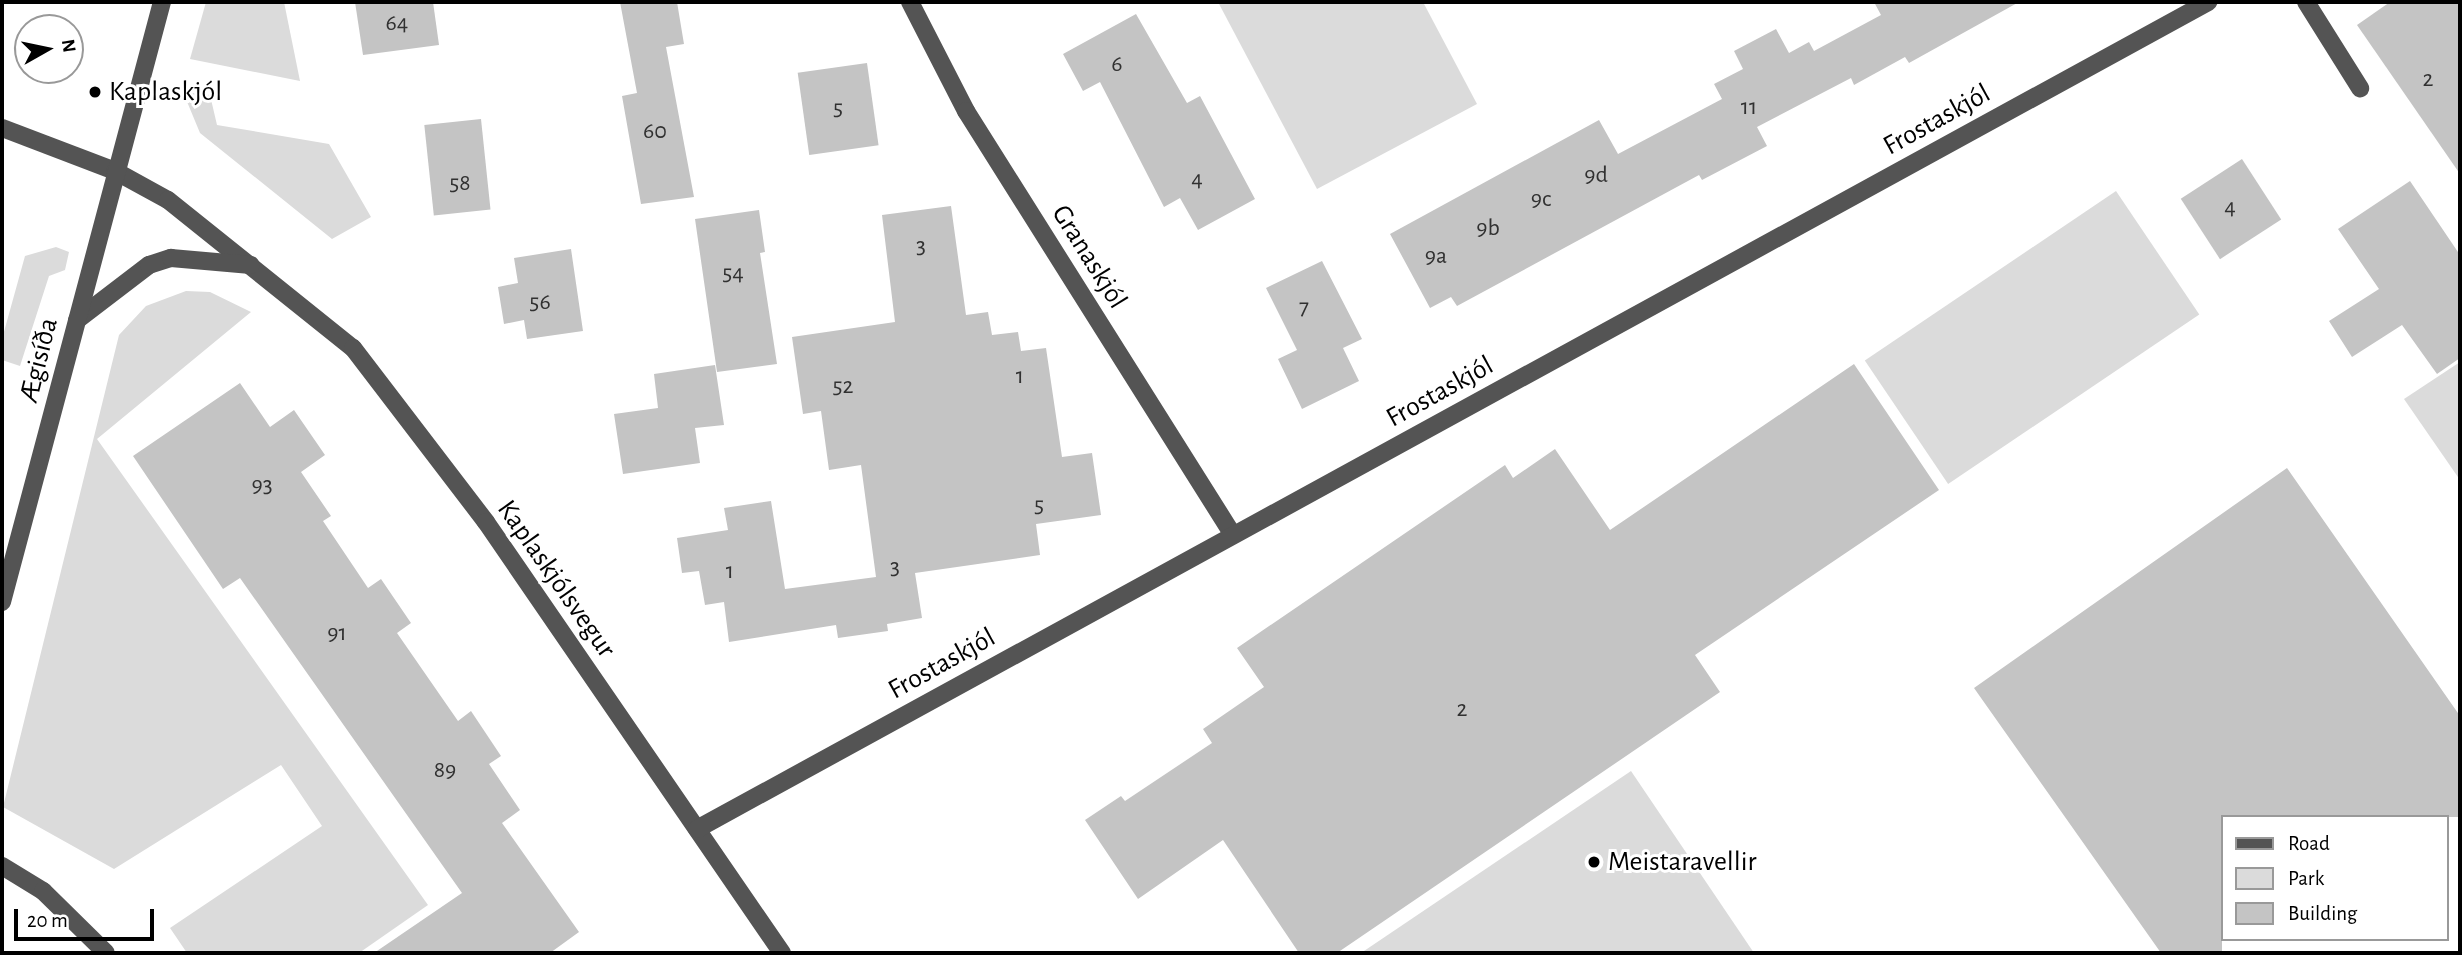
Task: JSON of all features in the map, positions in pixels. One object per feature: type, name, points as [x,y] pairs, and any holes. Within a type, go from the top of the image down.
[{"type":"street","name":"Ægisíða","points":[[2,603],[162,2]]},
{"type":"street","name":"Granaskjól","points":[[910,2],[966,111],[1233,535]]},
{"type":"street","name":"Frostaskjól","points":[[697,829],[2208,2]]},
{"type":"street","points":[[2306,2],[2360,88]]},
{"type":"street","name":"Kaplaskjólsvegur","points":[[2,128],[115,171],[168,200],[354,348],[486,522],[782,953]]},
{"type":"street","points":[[77,320],[149,265],[171,258],[251,265]]},
{"type":"street","points":[[2,866],[43,891],[106,953]]},
{"type":"green space","points":[[206,2],[284,2],[300,81],[190,59]]},
{"type":"green space","points":[[1218,2],[1423,2],[1477,104],[1317,189]]},
{"type":"green space","points":[[183,92],[210,95],[217,125],[329,144],[371,217],[332,239],[200,133]]},
{"type":"green space","points":[[2116,191],[2199,315],[1948,484],[1865,360]]},
{"type":"green space","points":[[56,247],[69,252],[65,270],[49,276],[20,366],[2,360],[2,339],[25,256]]},
{"type":"green space","points":[[186,291],[210,292],[251,312],[97,439],[428,905],[359,953],[187,953],[170,928],[322,826],[281,765],[114,869],[3,807],[119,335],[146,306]]},
{"type":"green space","points":[[2460,362],[2460,480],[2404,399]]},
{"type":"green space","name":"Meistaravellir","points":[[1631,771],[1754,953],[1361,953]]},
{"type":"building","points":[[355,2],[433,2],[439,45],[363,55]]},
{"type":"building","points":[[620,2],[677,2],[684,44],[666,47],[694,197],[641,204],[622,96],[637,93]]},
{"type":"building","points":[[1874,2],[2019,2],[1909,63],[1905,57],[1854,85],[1851,78],[1757,127],[1767,146],[1702,180],[1699,175],[1457,306],[1451,297],[1430,308],[1390,234],[1599,120],[1618,154],[1722,99],[1714,84],[1743,69],[1734,51],[1776,29],[1789,53],[1809,42],[1814,51],[1881,15]]},
{"type":"building","points":[[2390,2],[2460,2],[2460,174],[2357,25]]},
{"type":"building","points":[[1136,14],[1187,103],[1200,96],[1255,199],[1198,230],[1180,198],[1164,207],[1100,82],[1083,91],[1063,54]]},
{"type":"building","points":[[867,63],[879,145],[809,155],[798,73]]},
{"type":"building","points":[[481,119],[491,210],[434,215],[424,125]]},
{"type":"building","points":[[2242,159],[2281,219],[2220,259],[2181,199]]},
{"type":"building","points":[[2410,181],[2460,255],[2460,358],[2437,374],[2402,325],[2352,357],[2329,321],[2379,289],[2338,229]]},
{"type":"building","points":[[951,206],[966,315],[988,312],[992,335],[1018,332],[1021,351],[1046,348],[1062,457],[1092,453],[1101,515],[1036,524],[1040,555],[915,573],[922,618],[887,624],[888,631],[838,638],[836,625],[729,642],[724,602],[705,605],[699,571],[682,573],[677,538],[728,530],[724,508],[771,501],[785,589],[876,577],[861,465],[829,470],[821,411],[803,414],[792,337],[895,322],[882,215]]},
{"type":"building","points":[[759,210],[765,252],[760,253],[777,364],[717,372],[695,219]]},
{"type":"building","points":[[571,249],[583,331],[527,339],[524,320],[504,324],[498,287],[518,283],[514,258]]},
{"type":"building","points":[[1322,261],[1362,339],[1343,348],[1359,381],[1302,409],[1278,359],[1297,350],[1266,288]]},
{"type":"building","points":[[1854,364],[1939,490],[1695,655],[1720,692],[1337,953],[1299,953],[1223,840],[1138,899],[1085,820],[1121,796],[1125,801],[1212,743],[1203,729],[1264,687],[1237,648],[1505,465],[1513,478],[1555,449],[1610,530]]},
{"type":"building","points":[[715,365],[724,425],[695,428],[700,463],[623,474],[614,414],[658,408],[654,374]]},
{"type":"building","points":[[240,383],[270,427],[294,410],[325,455],[301,472],[331,516],[323,521],[368,588],[381,579],[411,623],[397,633],[458,721],[471,711],[501,756],[489,764],[520,810],[502,823],[579,932],[550,953],[374,953],[462,893],[240,578],[223,589],[133,456]]},
{"type":"building","points":[[2287,468],[2460,716],[2460,817],[2220,815],[2222,953],[2161,953],[1974,688]]},
{"type":"place","name":"Kaplaskjól","points":[[95,92]]},
{"type":"place","name":"Meistaravellir","points":[[1594,862]]}]
